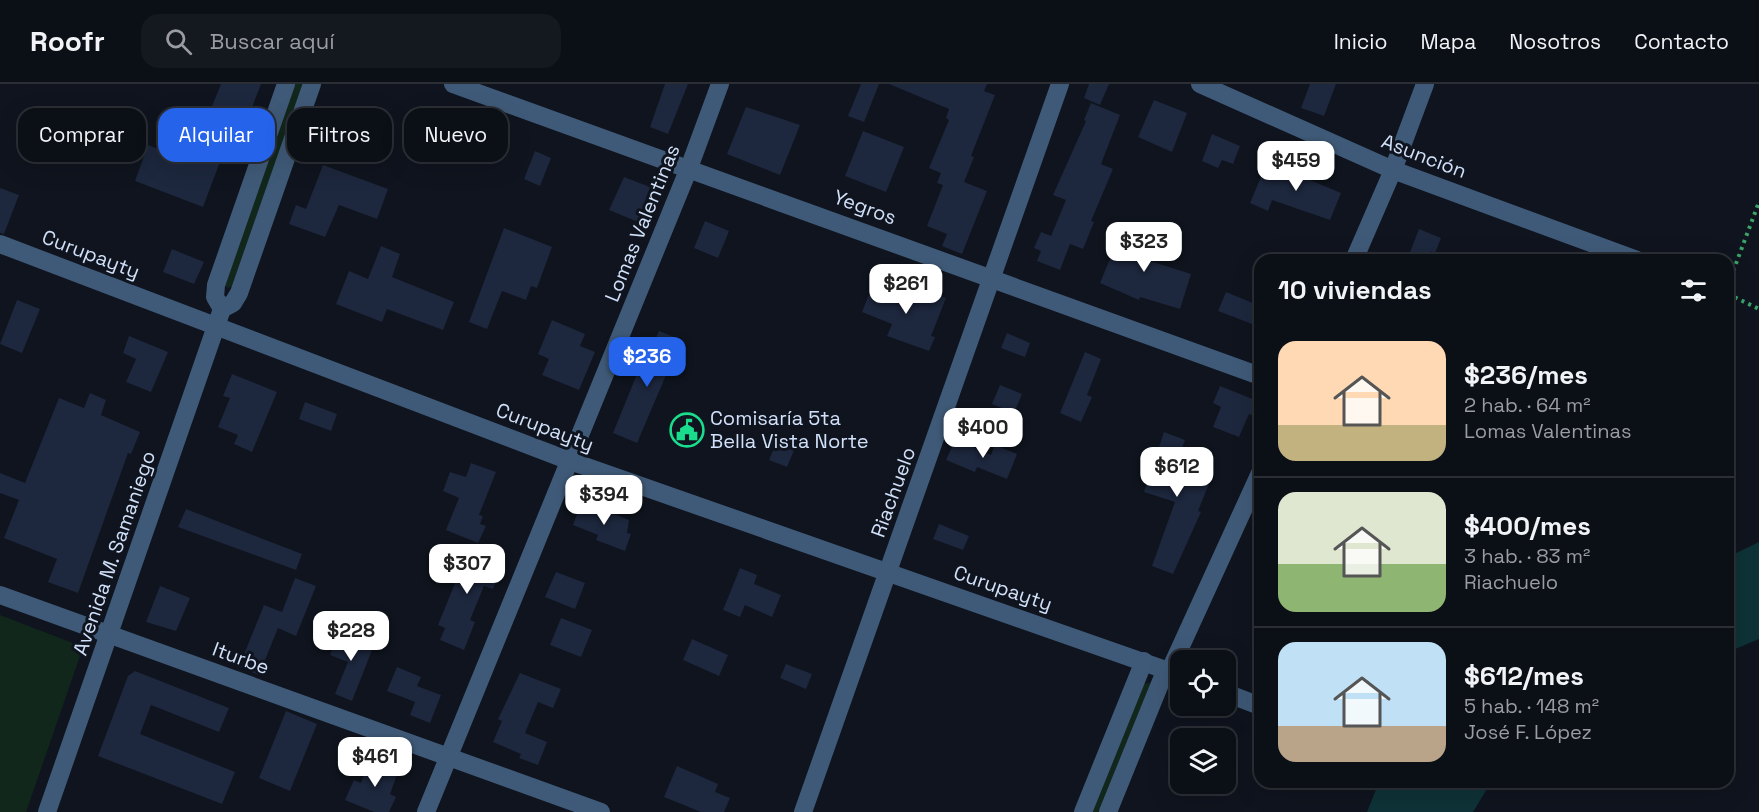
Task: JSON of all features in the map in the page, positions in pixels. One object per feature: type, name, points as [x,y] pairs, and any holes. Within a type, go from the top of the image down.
[{"type":"street","name":"Avenida M. Samaniego","points":[[220,317],[215,297],[216,285],[286,84]]},
{"type":"street","name":"Avenida M. Samaniego","points":[[47,812],[220,317],[239,293],[312,84]]},
{"type":"street","name":"Yegros","points":[[453,84],[1254,374]]},
{"type":"street","name":"Lomas Valentinas","points":[[426,812],[689,168],[720,84]]},
{"type":"street","name":"Riachuelo","points":[[803,812],[1060,84]]},
{"type":"street","name":"Asunción","points":[[1200,84],[1393,170],[1621,254]]},
{"type":"street","points":[[1357,254],[1393,170],[1425,84]]},
{"type":"street","name":"Curupayty","points":[[0,244],[220,317],[570,461],[1170,670]]},
{"type":"street","points":[[1181,650],[1254,486]]},
{"type":"street","name":"Iturbe","points":[[0,595],[601,812]]},
{"type":"street","points":[[1083,812],[1144,661]]},
{"type":"street","points":[[1108,812],[1170,675]]},
{"type":"street","points":[[1236,697],[1254,704]]},
{"type":"path","points":[[1734,269],[1759,202]]},
{"type":"path","points":[[1734,297],[1759,309]]},
{"type":"shaded area","points":[[293,84],[303,84],[295,108],[287,108],[287,130],[232,286],[228,288],[224,285],[266,162],[275,162],[275,136]]},
{"type":"shaded area","points":[[1759,542],[1759,639],[1734,649],[1734,554]]},
{"type":"shaded area","points":[[0,615],[83,647],[26,812],[0,812]]},
{"type":"shaded area","points":[[1143,684],[1151,684],[1100,812],[1091,812]]},
{"type":"shaded area","points":[[1377,788],[1487,788],[1473,812],[1367,812]]},
{"type":"building","points":[[221,84],[261,84],[252,108],[211,108]]},
{"type":"building","points":[[665,84],[688,84],[668,134],[650,127]]},
{"type":"building","points":[[861,84],[879,84],[864,122],[848,116]]},
{"type":"building","points":[[889,84],[987,84],[984,91],[995,95],[971,156],[974,157],[964,182],[987,191],[962,254],[942,246],[947,234],[927,226],[943,185],[937,183],[941,173],[929,168],[949,120],[946,118],[949,109]]},
{"type":"building","points":[[1089,84],[1109,84],[1100,105],[1084,98]]},
{"type":"building","points":[[1310,84],[1336,84],[1324,116],[1301,108]]},
{"type":"building","points":[[1154,100],[1187,113],[1172,152],[1138,137]]},
{"type":"building","points":[[1091,103],[1120,115],[1101,164],[1113,169],[1091,221],[1094,222],[1083,249],[1070,244],[1060,270],[1037,261],[1041,251],[1034,248],[1041,232],[1051,236],[1066,200],[1053,195],[1086,121],[1084,120]]},
{"type":"building","points":[[746,107],[800,125],[780,175],[727,154]]},
{"type":"building","points":[[863,131],[904,147],[886,192],[845,176]]},
{"type":"building","points":[[1212,134],[1240,146],[1233,164],[1222,160],[1218,168],[1202,161]]},
{"type":"building","points":[[148,145],[158,149],[158,162],[220,162],[203,207],[135,181],[142,162],[146,162]]},
{"type":"building","points":[[535,151],[551,158],[540,186],[524,179]]},
{"type":"building","points":[[1283,160],[1314,172],[1310,180],[1341,193],[1330,220],[1272,200],[1268,211],[1250,203],[1263,172],[1276,177]]},
{"type":"building","points":[[323,165],[388,189],[377,219],[339,205],[325,237],[289,224],[296,205],[306,209]]},
{"type":"building","points":[[624,177],[650,187],[638,222],[609,210]]},
{"type":"building","points":[[0,188],[19,195],[4,234],[0,233]]},
{"type":"building","points":[[705,221],[729,231],[718,258],[694,248]]},
{"type":"building","points":[[504,228],[552,247],[537,288],[531,286],[526,300],[502,291],[487,329],[469,322]]},
{"type":"building","points":[[1126,228],[1156,239],[1147,260],[1191,274],[1180,309],[1140,297],[1139,300],[1100,283],[1114,249],[1117,251]]},
{"type":"building","points":[[1419,229],[1441,238],[1435,253],[1431,251],[1430,254],[1409,254]]},
{"type":"building","points":[[381,246],[400,254],[392,277],[454,302],[443,330],[387,309],[382,322],[336,304],[349,271],[368,279]]},
{"type":"building","points":[[172,249],[204,262],[194,284],[163,272]]},
{"type":"building","points":[[873,284],[909,299],[911,294],[924,299],[927,291],[946,298],[931,336],[935,337],[929,351],[887,336],[892,324],[862,312]]},
{"type":"building","points":[[1226,292],[1254,304],[1254,325],[1218,311]]},
{"type":"building","points":[[17,300],[40,309],[22,353],[0,344]]},
{"type":"building","points":[[552,320],[585,334],[580,346],[595,352],[579,390],[542,375],[549,359],[538,354]]},
{"type":"building","points":[[659,331],[681,340],[637,443],[613,433],[637,374],[641,376]]},
{"type":"building","points":[[1007,333],[1030,343],[1025,357],[1001,348]]},
{"type":"building","points":[[129,336],[168,352],[151,392],[126,382],[136,359],[123,353]]},
{"type":"building","points":[[1085,352],[1101,359],[1087,395],[1092,397],[1081,422],[1060,413]]},
{"type":"building","points":[[232,374],[277,392],[252,452],[234,444],[238,435],[218,427],[230,398],[223,396]]},
{"type":"building","points":[[1000,385],[1022,394],[1014,413],[992,404]]},
{"type":"building","points":[[1220,386],[1254,400],[1254,416],[1249,414],[1239,437],[1213,427],[1221,407],[1213,403]]},
{"type":"building","points":[[90,393],[106,400],[101,415],[140,432],[131,454],[128,453],[78,593],[48,582],[57,559],[4,538],[19,500],[0,493],[0,473],[25,483],[59,398],[84,408]]},
{"type":"building","points":[[305,402],[337,414],[331,431],[299,419]]},
{"type":"building","points":[[1164,432],[1185,440],[1179,456],[1214,471],[1198,511],[1201,512],[1173,574],[1152,566],[1175,502],[1144,492]]},
{"type":"building","points":[[955,440],[991,455],[995,445],[1017,454],[1007,479],[977,467],[975,472],[946,460]]},
{"type":"building","points":[[777,441],[795,448],[787,467],[769,460]]},
{"type":"building","points":[[471,463],[496,472],[479,515],[483,516],[480,524],[486,526],[478,543],[446,530],[459,498],[443,491],[450,472],[466,477]]},
{"type":"building","points":[[582,501],[629,520],[627,533],[631,534],[625,551],[596,540],[598,535],[573,525]]},
{"type":"building","points":[[186,509],[302,554],[296,570],[178,527]]},
{"type":"building","points":[[939,524],[969,536],[963,550],[933,539]]},
{"type":"building","points":[[462,547],[504,563],[493,589],[484,586],[470,620],[475,622],[464,650],[440,640],[445,628],[438,625],[460,571],[453,568]]},
{"type":"building","points":[[740,568],[757,575],[754,584],[781,595],[772,617],[745,605],[740,617],[723,610]]},
{"type":"building","points":[[556,572],[585,583],[575,609],[545,597]]},
{"type":"building","points":[[295,578],[316,586],[296,636],[278,628],[259,675],[239,667],[264,605],[282,612]]},
{"type":"building","points":[[160,586],[190,598],[176,631],[146,622]]},
{"type":"building","points":[[561,618],[592,630],[581,657],[550,645]]},
{"type":"building","points":[[340,631],[374,645],[352,701],[335,694],[348,662],[330,655]]},
{"type":"building","points":[[692,639],[728,655],[719,676],[683,660]]},
{"type":"building","points":[[786,664],[812,674],[806,689],[780,678]]},
{"type":"building","points":[[397,667],[421,677],[417,686],[441,695],[430,723],[410,715],[415,702],[387,691]]},
{"type":"building","points":[[135,671],[229,708],[219,732],[151,705],[140,734],[235,772],[222,804],[98,756],[128,676]]},
{"type":"building","points":[[520,673],[561,689],[553,708],[538,702],[525,733],[547,742],[538,765],[519,758],[521,754],[493,742],[502,721],[498,719]]},
{"type":"building","points":[[286,711],[317,724],[290,791],[259,778]]},
{"type":"building","points":[[370,758],[399,769],[390,794],[396,797],[389,812],[374,812],[345,800],[354,780],[361,783]]},
{"type":"building","points":[[677,766],[718,784],[715,792],[730,798],[724,812],[701,812],[664,797]]},
{"type":"place","name":"Comisaría 5ta Bella Vista Norte","points":[[687,430]]}]
